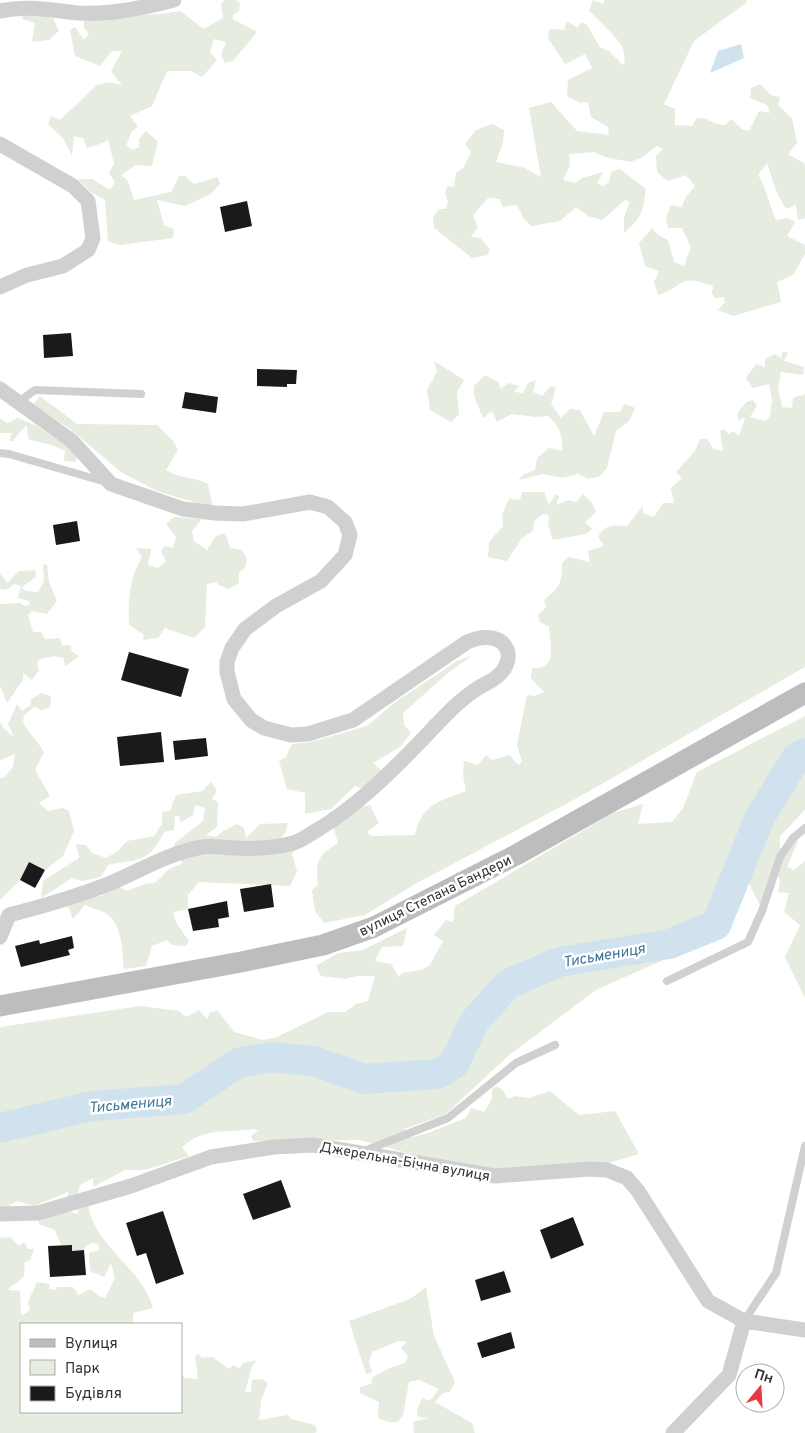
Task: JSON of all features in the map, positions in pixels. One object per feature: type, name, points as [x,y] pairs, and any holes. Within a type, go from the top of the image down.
[{"type":"main road","name":"вулиця Степана Бандери","points":[[0,1006],[314,947],[374,927],[516,855],[805,693]]},
{"type":"street","points":[[0,11],[14,8],[38,7],[79,13],[125,10],[174,0]]},
{"type":"street","points":[[0,144],[73,186],[88,201],[93,238],[88,250],[64,266],[26,274],[0,287]]},
{"type":"street","points":[[0,389],[17,404],[72,441],[111,484],[175,506],[215,514],[243,514],[310,502],[328,507],[345,522],[350,536],[345,555],[321,581],[276,606],[245,629],[232,648],[227,662],[227,672],[234,699],[251,720],[264,728],[291,735],[308,734],[353,720],[467,642],[478,637],[491,636],[501,640],[507,648],[507,666],[498,678],[468,692],[396,767],[351,808],[294,843],[249,849],[203,846],[159,859],[112,882],[56,903],[5,913],[0,937]]},
{"type":"street","name":"Джерельна-Бічна вулиця","points":[[0,1214],[38,1213],[131,1186],[210,1157],[274,1147],[314,1145],[494,1176],[590,1169],[617,1173],[628,1178],[708,1301],[744,1321],[805,1330]]},
{"type":"street","points":[[673,1433],[729,1374],[744,1321]]},
{"type":"lane","points":[[17,404],[35,390],[141,394]]},
{"type":"lane","points":[[0,453],[111,484]]},
{"type":"lane","points":[[667,982],[748,942],[762,911],[780,857],[793,838],[805,828]]},
{"type":"lane","points":[[362,1152],[448,1118],[516,1063],[554,1044]]},
{"type":"lane","points":[[744,1321],[776,1273],[805,1146]]},
{"type":"green space","points":[[224,0],[236,0],[240,3],[239,11],[233,15],[233,19],[257,32],[233,61],[225,63],[221,55],[226,42],[214,39],[210,52],[217,60],[202,77],[191,71],[167,71],[152,106],[130,116],[138,127],[132,131],[126,146],[133,150],[139,147],[139,139],[146,131],[158,142],[152,166],[136,165],[121,175],[128,181],[134,200],[171,192],[179,176],[185,176],[194,184],[218,177],[220,184],[211,194],[185,206],[157,200],[164,225],[174,229],[173,238],[120,245],[108,241],[105,200],[92,193],[78,179],[92,179],[110,190],[115,182],[109,173],[114,164],[108,139],[106,142],[87,148],[83,138],[74,136],[72,156],[63,138],[48,124],[51,116],[60,120],[97,85],[109,82],[122,85],[111,71],[122,51],[112,51],[100,66],[75,56],[70,30],[75,27],[84,40],[89,34],[84,28],[84,17],[161,14],[180,11],[204,29],[223,18],[221,5]]},
{"type":"green space","points":[[593,0],[604,4],[604,0],[746,0],[747,2],[694,41],[664,104],[675,109],[675,125],[692,126],[697,118],[725,125],[731,119],[742,129],[749,131],[759,111],[770,113],[767,105],[750,98],[751,88],[760,84],[771,95],[780,97],[778,105],[792,118],[797,143],[788,154],[805,164],[805,218],[798,220],[796,205],[786,209],[777,193],[767,163],[758,175],[776,220],[788,218],[795,222],[787,236],[805,245],[805,254],[793,275],[777,282],[781,302],[733,316],[718,310],[725,302],[724,297],[715,298],[712,293],[713,286],[701,282],[682,282],[658,295],[654,282],[659,271],[645,266],[639,243],[652,228],[657,234],[668,240],[674,262],[684,266],[691,247],[682,228],[668,228],[666,218],[671,205],[682,207],[685,198],[695,186],[686,175],[668,181],[657,172],[656,156],[663,149],[657,146],[641,158],[630,162],[605,157],[594,152],[569,154],[570,166],[563,180],[575,183],[582,178],[603,172],[597,183],[603,186],[609,182],[611,172],[620,169],[646,189],[644,203],[638,219],[624,233],[624,217],[630,202],[625,200],[602,220],[588,216],[576,207],[560,221],[531,226],[524,219],[517,205],[502,207],[500,199],[488,198],[473,215],[478,227],[471,237],[480,238],[490,249],[488,255],[472,258],[434,228],[433,217],[439,209],[446,209],[448,201],[445,194],[447,186],[454,187],[456,173],[464,167],[471,152],[465,144],[476,130],[492,124],[504,130],[503,142],[496,162],[525,168],[541,177],[529,108],[551,102],[577,131],[609,135],[608,127],[591,117],[588,102],[580,103],[567,96],[568,80],[592,68],[585,54],[565,64],[548,38],[549,29],[564,30],[567,21],[578,28],[581,22],[587,25],[600,47],[609,51],[623,65],[625,62],[622,46],[589,11]]},
{"type":"green space","points":[[24,12],[53,18],[59,31],[49,40],[32,42],[35,23],[22,19]]},
{"type":"green space","points":[[783,351],[788,353],[784,361],[804,367],[803,375],[781,372],[778,387],[782,407],[792,408],[793,398],[805,394],[805,667],[579,797],[415,884],[365,915],[324,923],[315,911],[312,890],[318,885],[317,870],[319,860],[338,843],[333,825],[362,807],[370,805],[379,823],[367,832],[371,836],[415,835],[418,824],[427,810],[440,801],[466,791],[463,775],[464,761],[478,765],[486,755],[492,760],[510,755],[518,765],[522,762],[517,745],[527,695],[535,696],[544,692],[531,678],[532,668],[546,665],[550,660],[551,654],[549,627],[540,622],[538,615],[546,607],[544,600],[554,592],[561,581],[562,563],[569,557],[590,562],[588,551],[604,546],[598,537],[603,530],[613,526],[627,526],[643,506],[643,513],[654,517],[663,503],[674,503],[671,488],[682,478],[676,472],[695,451],[700,439],[707,439],[714,449],[723,451],[720,431],[724,429],[729,434],[733,431],[739,436],[745,418],[739,421],[737,414],[746,402],[753,400],[757,406],[750,417],[765,421],[770,416],[772,400],[769,384],[753,388],[746,378],[756,364],[765,367],[765,359],[775,354],[781,358]]},
{"type":"green space","points":[[434,361],[464,380],[457,392],[459,414],[451,422],[430,410],[427,390],[437,372]]},
{"type":"green space","points":[[485,375],[499,383],[500,389],[509,383],[519,386],[514,392],[523,393],[528,383],[536,380],[533,392],[542,396],[551,386],[556,388],[551,404],[561,418],[570,409],[580,410],[594,436],[604,412],[620,412],[625,404],[635,408],[629,421],[616,431],[607,468],[600,476],[588,479],[578,474],[563,478],[543,474],[518,480],[523,475],[535,470],[537,458],[549,448],[562,451],[560,432],[548,416],[535,417],[512,414],[497,422],[492,411],[483,418],[474,396],[474,386]]},
{"type":"green space","points":[[40,396],[77,424],[157,425],[174,442],[178,450],[166,470],[176,475],[208,484],[213,508],[157,491],[121,472],[69,428],[33,405]]},
{"type":"green space","points":[[0,418],[7,423],[18,418],[37,426],[77,453],[76,462],[64,461],[65,451],[28,439],[27,426],[13,441],[9,441],[12,433],[0,433]]},
{"type":"green space","points":[[522,492],[544,492],[549,505],[556,494],[559,496],[556,505],[568,500],[576,502],[583,494],[592,503],[596,512],[585,522],[592,529],[586,534],[553,540],[548,525],[549,515],[543,514],[534,521],[533,531],[522,538],[507,561],[488,557],[489,542],[503,526],[502,514],[509,499],[520,500]]},
{"type":"green space","points":[[174,517],[202,519],[192,531],[194,541],[207,550],[216,536],[225,533],[230,548],[242,550],[247,559],[245,568],[239,572],[239,583],[229,589],[218,585],[217,582],[207,584],[205,627],[194,638],[165,628],[158,638],[143,640],[144,635],[129,625],[130,590],[134,573],[142,557],[136,548],[151,549],[148,565],[158,568],[166,561],[161,551],[165,546],[173,548],[176,537],[166,524]]},
{"type":"green space","points":[[43,564],[47,565],[49,582],[57,601],[47,614],[32,611],[28,615],[33,632],[41,632],[45,639],[60,638],[62,645],[70,645],[72,652],[79,656],[66,666],[63,658],[55,656],[40,659],[37,663],[39,670],[32,680],[23,673],[23,680],[7,703],[0,686],[0,604],[20,603],[24,606],[29,605],[29,601],[18,598],[21,586],[14,584],[6,590],[0,589],[0,573],[7,583],[19,571],[35,570],[36,577],[22,587],[25,591],[38,592],[44,581]]},
{"type":"green space","points":[[473,655],[448,673],[403,713],[404,725],[411,733],[400,747],[373,763],[383,772],[362,788],[355,786],[331,809],[305,814],[305,793],[287,789],[279,761],[286,757],[292,744],[311,742],[367,726],[394,703],[457,661]]},
{"type":"green space","points":[[41,693],[51,696],[50,707],[42,710],[34,707],[24,715],[23,722],[44,752],[35,770],[50,796],[39,803],[48,811],[63,808],[69,811],[74,831],[63,856],[45,870],[29,862],[20,880],[0,900],[0,778],[5,777],[13,767],[15,754],[0,760],[0,722],[4,729],[14,737],[8,724],[17,704],[22,711],[31,705],[30,700]]},
{"type":"green space","points":[[805,716],[805,810],[780,836],[780,848],[787,850],[795,839],[798,841],[787,867],[794,870],[805,861],[805,998],[785,957],[800,925],[784,912],[789,893],[778,892],[780,882],[774,863],[760,905],[747,880],[717,936],[596,990],[508,1056],[446,1114],[404,1129],[412,1137],[428,1133],[466,1118],[471,1108],[484,1112],[492,1099],[492,1090],[496,1086],[503,1090],[508,1099],[515,1096],[529,1098],[550,1091],[579,1115],[615,1111],[639,1154],[608,1163],[493,1172],[443,1163],[360,1140],[253,1141],[251,1136],[258,1131],[255,1129],[225,1131],[199,1136],[182,1147],[189,1156],[145,1170],[125,1170],[93,1187],[93,1178],[80,1185],[77,1197],[67,1200],[68,1192],[34,1206],[17,1201],[0,1211],[0,1027],[140,1006],[179,1011],[186,1017],[199,1010],[207,1019],[210,1012],[218,1011],[234,1032],[263,1040],[277,1037],[328,1012],[345,1012],[356,1004],[368,1001],[375,976],[357,976],[345,979],[321,976],[316,966],[338,953],[363,950],[407,928],[403,946],[382,947],[375,961],[391,964],[399,977],[402,973],[421,970],[430,965],[443,941],[434,935],[446,920],[453,922],[455,906],[613,813],[643,804],[638,824],[672,822],[683,808],[697,772]]},
{"type":"green space","points":[[211,782],[217,790],[212,799],[218,802],[217,827],[206,835],[216,837],[237,824],[244,828],[246,838],[260,824],[288,823],[285,833],[278,841],[297,847],[292,854],[297,871],[290,886],[199,882],[188,895],[188,909],[173,912],[177,924],[189,941],[186,946],[172,945],[167,940],[152,946],[146,966],[124,969],[121,940],[112,919],[107,914],[85,905],[73,919],[67,904],[86,895],[102,896],[107,888],[117,885],[126,891],[145,884],[155,883],[168,870],[183,863],[173,849],[175,843],[203,821],[205,808],[195,805],[193,815],[181,822],[179,816],[175,816],[174,830],[164,832],[153,850],[147,855],[135,860],[108,865],[101,877],[82,881],[72,878],[41,898],[43,881],[79,858],[76,844],[86,845],[92,853],[106,858],[118,851],[127,841],[154,836],[162,824],[162,812],[170,811],[176,795],[202,791]]},
{"type":"green space","points":[[80,1205],[88,1205],[100,1234],[139,1280],[153,1308],[133,1313],[133,1323],[20,1323],[20,1413],[182,1413],[182,1374],[184,1378],[198,1379],[195,1356],[199,1354],[202,1358],[213,1357],[229,1369],[233,1365],[240,1368],[243,1363],[257,1360],[252,1366],[245,1392],[251,1392],[252,1380],[262,1379],[268,1383],[261,1400],[259,1420],[288,1415],[291,1419],[315,1425],[317,1431],[315,1433],[0,1433],[0,1238],[10,1237],[19,1246],[24,1242],[28,1249],[34,1249],[30,1260],[24,1263],[23,1277],[8,1290],[20,1291],[21,1315],[27,1313],[30,1308],[28,1302],[37,1282],[50,1284],[49,1289],[56,1290],[57,1287],[73,1287],[78,1295],[90,1290],[105,1298],[115,1278],[111,1263],[104,1277],[90,1271],[89,1253],[99,1250],[99,1245],[93,1243],[87,1245],[84,1250],[72,1251],[71,1245],[61,1245],[55,1230],[39,1224],[37,1217],[65,1210],[77,1214]]},
{"type":"green space","points":[[426,1287],[434,1336],[455,1382],[450,1392],[443,1393],[435,1402],[472,1423],[475,1433],[414,1433],[413,1422],[428,1418],[418,1417],[417,1410],[422,1398],[430,1401],[439,1389],[419,1380],[409,1382],[403,1415],[398,1422],[388,1422],[378,1418],[379,1402],[360,1393],[360,1387],[371,1384],[372,1378],[388,1369],[405,1363],[408,1356],[401,1348],[407,1342],[399,1341],[372,1352],[369,1362],[372,1372],[366,1374],[349,1321],[410,1299]]},
{"type":"water","points":[[741,44],[744,58],[710,73],[718,51]]},
{"type":"building","points":[[247,201],[252,226],[225,232],[220,207]]},
{"type":"building","points":[[71,333],[73,356],[44,358],[43,335]]},
{"type":"building","points":[[257,369],[297,370],[296,384],[287,384],[287,387],[257,386]]},
{"type":"building","points":[[185,392],[218,397],[216,413],[182,408]]},
{"type":"building","points":[[77,521],[80,541],[56,545],[53,525]]},
{"type":"building","points":[[129,652],[189,669],[181,697],[121,680]]},
{"type":"building","points":[[161,732],[164,762],[120,766],[117,737]]},
{"type":"building","points":[[206,738],[208,756],[175,760],[173,741]]},
{"type":"building","points":[[29,862],[45,870],[35,888],[20,880]]},
{"type":"building","points":[[271,884],[274,907],[244,912],[240,889]]},
{"type":"building","points":[[227,901],[229,917],[218,919],[219,927],[193,931],[188,909]]},
{"type":"building","points":[[72,936],[74,948],[68,950],[70,955],[21,967],[15,946],[39,940],[40,944]]},
{"type":"building","points":[[281,1180],[291,1207],[253,1220],[243,1194]]},
{"type":"building","points":[[163,1211],[184,1274],[156,1284],[146,1253],[137,1256],[126,1223]]},
{"type":"building","points":[[573,1217],[584,1245],[551,1259],[540,1230]]},
{"type":"building","points":[[72,1245],[72,1251],[84,1250],[86,1275],[50,1277],[48,1246]]},
{"type":"building","points":[[504,1271],[511,1292],[481,1301],[475,1280]]},
{"type":"building","points":[[511,1332],[515,1348],[482,1358],[477,1343]]},
{"type":"waterway","name":"Тисьмениця","points":[[0,1128],[92,1106],[184,1099],[238,1063],[270,1057],[314,1061],[364,1079],[438,1074],[454,1064],[474,1022],[508,984],[559,962],[669,944],[716,925],[760,817],[796,758],[805,753]]}]
